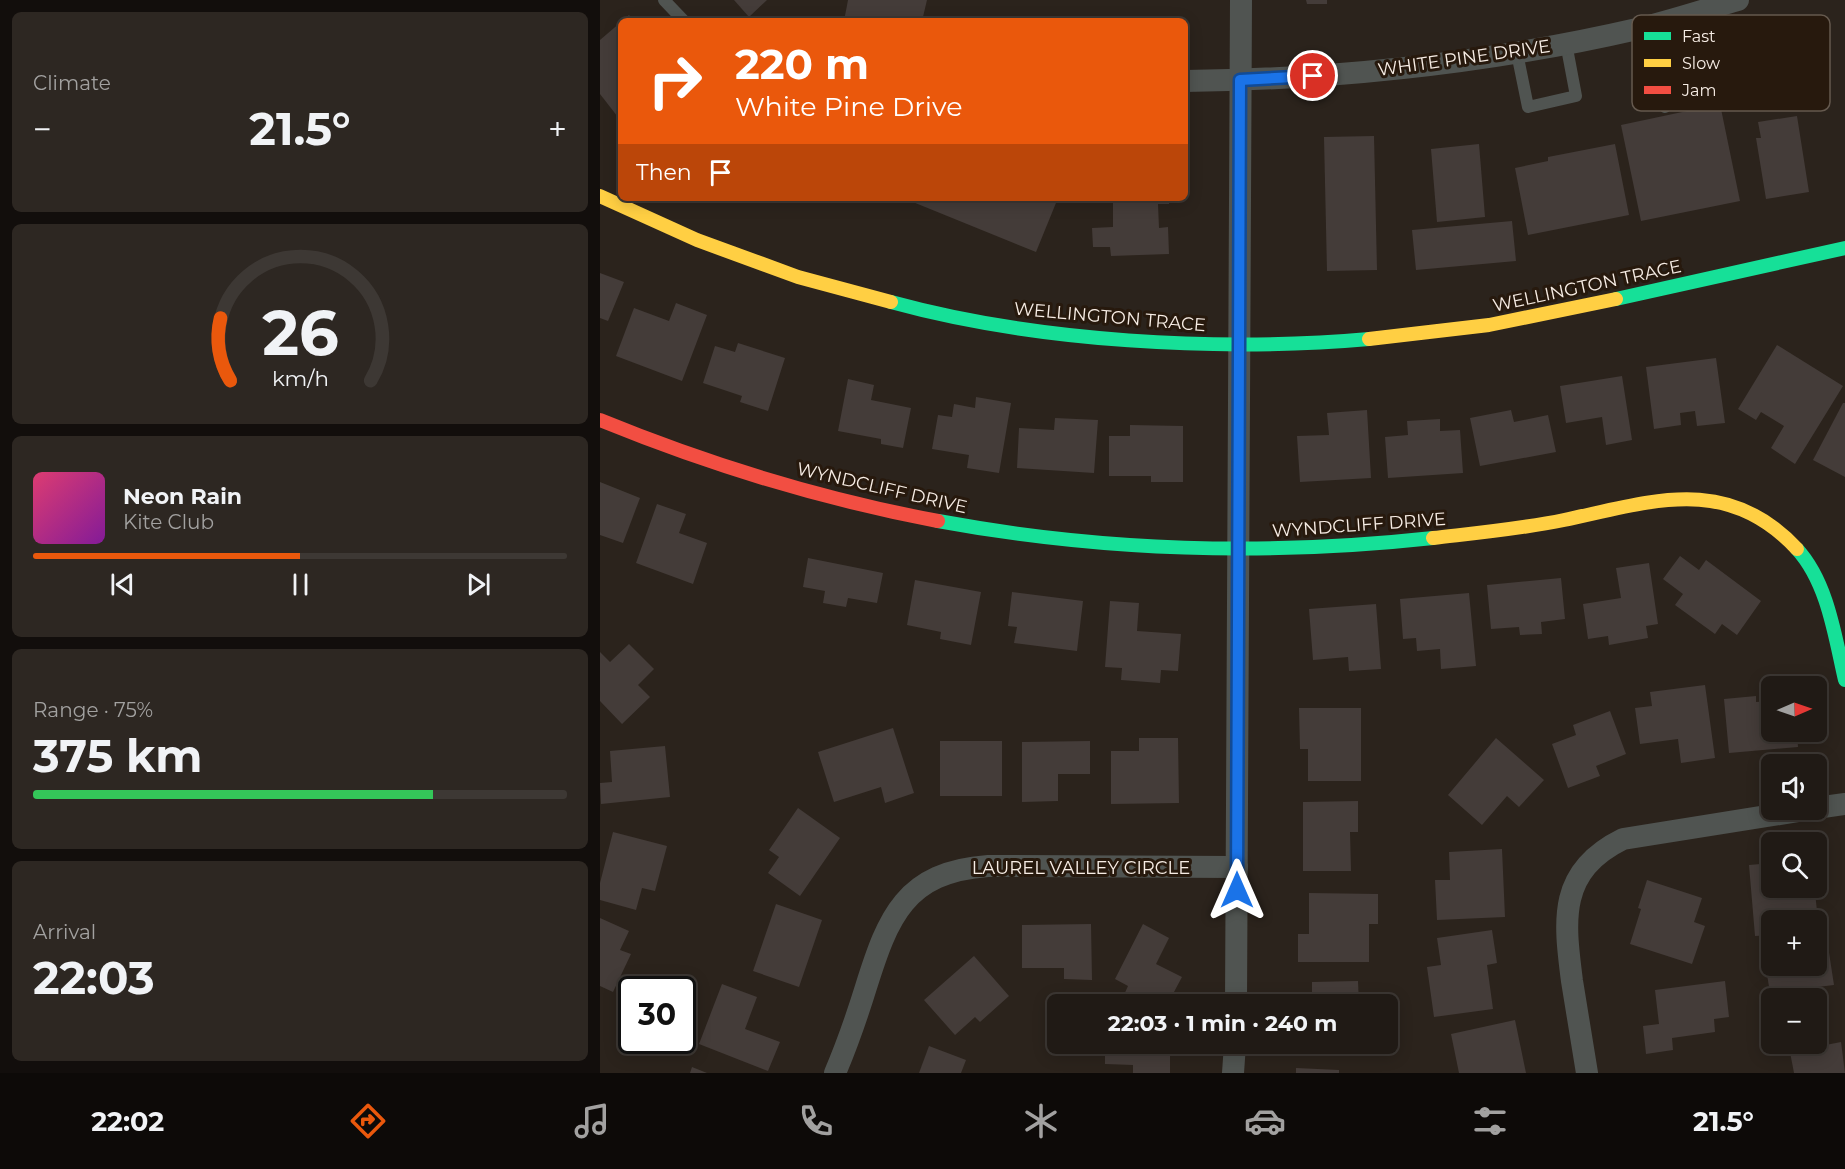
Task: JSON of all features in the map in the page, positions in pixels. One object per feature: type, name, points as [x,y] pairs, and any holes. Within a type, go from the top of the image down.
[{"type":"street","points":[[1236,994],[1241,0]]},
{"type":"street","name":"WHITE PINE DRIVE","points":[[1686,15],[1738,0]]},
{"type":"street","name":"WHITE PINE DRIVE","points":[[1188,81],[1240,80],[1400,69],[1517,52],[1632,29]]},
{"type":"street","name":"WELLINGTON TRACE","points":[[600,196],[700,240],[788,272],[876,298],[967,319],[1059,333],[1151,342],[1240,345],[1346,342],[1438,333],[1507,322],[1845,248]]},
{"type":"street","name":"WYNDCLIFF DRIVE","points":[[600,420],[707,460],[802,490],[898,513],[1045,537],[1144,546],[1239,550],[1338,547],[1449,538],[1547,523],[1676,497],[1712,499],[1738,507],[1763,519],[1792,542],[1804,556],[1822,588],[1845,680]]},
{"type":"street","points":[[1827,806],[1845,804]]},
{"type":"street","points":[[1587,1073],[1565,917],[1574,885],[1583,870],[1594,857],[1623,839],[1761,817]]},
{"type":"street","name":"LAUREL VALLEY CIRCLE","points":[[836,1073],[891,919],[916,890],[932,879],[968,867],[988,866],[1237,867]]},
{"type":"street","points":[[1233,1073],[1234,1054]]},
{"type":"lane","points":[[664,0],[681,18]]},
{"type":"lane","points":[[1517,52],[1528,107],[1576,96],[1566,43]]},
{"type":"building","points":[[734,0],[767,0],[749,17]]},
{"type":"building","points":[[848,0],[927,0],[923,18],[845,18]]},
{"type":"building","points":[[1306,0],[1327,0],[1327,4],[1307,4]]},
{"type":"building","points":[[618,25],[618,117],[600,94],[600,40]]},
{"type":"building","points":[[1687,111],[1721,111],[1740,201],[1641,221],[1621,125]]},
{"type":"building","points":[[1797,116],[1809,192],[1766,199],[1756,138],[1761,138],[1758,122]]},
{"type":"building","points":[[1374,136],[1377,270],[1327,271],[1324,137]]},
{"type":"building","points":[[1479,144],[1485,217],[1437,222],[1431,149]]},
{"type":"building","points":[[1615,144],[1629,215],[1528,235],[1515,168],[1548,161],[1548,157]]},
{"type":"building","points":[[910,201],[1057,201],[1036,252]]},
{"type":"building","points":[[1092,201],[1169,201],[1169,204],[1158,204],[1159,228],[1168,227],[1169,254],[1111,256],[1110,247],[1093,247],[1092,228],[1113,227],[1113,202],[1092,203]]},
{"type":"building","points":[[1512,221],[1516,261],[1416,270],[1412,230]]},
{"type":"building","points":[[600,273],[624,282],[608,321],[600,318]]},
{"type":"building","points":[[676,303],[707,315],[682,381],[616,356],[634,308],[669,321]]},
{"type":"building","points":[[738,343],[785,358],[768,411],[740,402],[742,396],[703,383],[715,346],[735,352]]},
{"type":"building","points":[[1777,345],[1843,386],[1795,464],[1771,448],[1784,426],[1761,412],[1756,420],[1738,409]]},
{"type":"building","points":[[1716,358],[1725,423],[1697,426],[1695,411],[1680,413],[1681,425],[1654,429],[1646,367]]},
{"type":"building","points":[[1622,376],[1632,440],[1606,445],[1602,417],[1566,423],[1560,386]]},
{"type":"building","points":[[848,379],[874,385],[871,400],[911,408],[903,448],[881,444],[881,439],[838,431]]},
{"type":"building","points":[[976,397],[1011,403],[999,473],[967,468],[969,455],[932,449],[938,415],[952,417],[954,404],[975,408]]},
{"type":"building","points":[[1845,403],[1845,477],[1813,460]]},
{"type":"building","points":[[1367,410],[1371,478],[1300,482],[1297,436],[1329,435],[1327,413]]},
{"type":"building","points":[[1511,410],[1514,422],[1548,415],[1556,452],[1480,466],[1470,418]]},
{"type":"building","points":[[1055,418],[1098,420],[1094,473],[1017,468],[1019,428],[1054,430]]},
{"type":"building","points":[[1440,419],[1440,431],[1460,430],[1463,473],[1388,478],[1385,437],[1408,435],[1407,421]]},
{"type":"building","points":[[1130,425],[1183,426],[1183,482],[1151,482],[1151,476],[1109,476],[1109,436],[1130,436]]},
{"type":"building","points":[[600,482],[640,498],[623,543],[600,535]]},
{"type":"building","points":[[657,504],[686,514],[679,533],[707,543],[693,584],[636,563]]},
{"type":"building","points":[[1680,556],[1699,570],[1706,560],[1761,601],[1737,635],[1722,624],[1715,634],[1675,605],[1683,594],[1663,579]]},
{"type":"building","points":[[808,558],[883,573],[877,603],[848,598],[846,607],[823,603],[825,591],[803,587]]},
{"type":"building","points":[[1649,563],[1658,624],[1646,626],[1648,638],[1609,645],[1608,636],[1588,639],[1583,604],[1621,598],[1616,568]]},
{"type":"building","points":[[1561,578],[1565,619],[1541,622],[1542,634],[1520,635],[1519,627],[1491,629],[1487,585]]},
{"type":"building","points":[[915,580],[981,592],[971,645],[940,639],[941,632],[907,625]]},
{"type":"building","points":[[1012,592],[1083,601],[1077,651],[1014,643],[1017,627],[1008,626]]},
{"type":"building","points":[[1469,593],[1476,666],[1441,669],[1440,649],[1417,651],[1416,638],[1403,639],[1400,599]]},
{"type":"building","points":[[1110,601],[1139,603],[1137,631],[1181,634],[1178,671],[1161,670],[1160,683],[1121,680],[1122,668],[1105,667]]},
{"type":"building","points":[[1376,604],[1381,669],[1349,671],[1348,657],[1313,660],[1309,609]]},
{"type":"building","points":[[629,644],[654,669],[638,685],[650,697],[622,724],[600,701],[600,652],[610,662]]},
{"type":"building","points":[[1705,685],[1715,758],[1681,763],[1678,739],[1640,744],[1635,708],[1652,706],[1650,692]]},
{"type":"building","points":[[1756,696],[1756,702],[1761,702],[1761,742],[1798,742],[1798,747],[1729,753],[1724,699]]},
{"type":"building","points":[[1299,708],[1361,708],[1361,781],[1308,781],[1308,749],[1300,749]]},
{"type":"building","points":[[1610,711],[1626,754],[1596,766],[1600,776],[1568,788],[1552,744],[1576,735],[1573,725]]},
{"type":"building","points":[[893,728],[914,793],[885,803],[881,787],[834,802],[818,752]]},
{"type":"building","points":[[1139,738],[1178,738],[1179,803],[1111,804],[1111,751],[1139,751]]},
{"type":"building","points":[[1496,738],[1544,780],[1519,807],[1507,796],[1482,825],[1448,795]]},
{"type":"building","points":[[940,741],[1002,741],[1002,796],[940,796]]},
{"type":"building","points":[[1090,741],[1090,774],[1058,774],[1058,801],[1022,802],[1022,742]]},
{"type":"building","points":[[665,746],[670,797],[601,804],[600,783],[612,782],[610,751]]},
{"type":"building","points":[[1358,801],[1358,832],[1350,832],[1351,871],[1303,871],[1303,802]]},
{"type":"building","points":[[798,808],[840,838],[800,896],[768,873],[779,857],[769,850]]},
{"type":"building","points":[[613,832],[667,846],[655,891],[642,888],[636,910],[600,900],[600,883]]},
{"type":"building","points":[[1502,849],[1505,917],[1437,920],[1435,880],[1450,880],[1449,852]]},
{"type":"building","points":[[1761,864],[1761,898],[1816,898],[1817,910],[1761,910],[1761,936],[1755,936],[1749,865]]},
{"type":"building","points":[[1647,880],[1702,898],[1694,922],[1705,926],[1692,964],[1630,944]]},
{"type":"building","points":[[1309,893],[1378,894],[1378,924],[1369,924],[1369,962],[1298,962],[1298,934],[1309,934]]},
{"type":"building","points":[[776,904],[822,920],[799,987],[753,971]]},
{"type":"building","points":[[600,918],[629,931],[620,950],[631,954],[621,976],[618,976],[613,992],[600,986]]},
{"type":"building","points":[[1091,924],[1092,980],[1064,979],[1064,968],[1022,968],[1022,925]]},
{"type":"building","points":[[1143,924],[1169,938],[1156,964],[1182,977],[1173,994],[1124,994],[1128,986],[1115,979]]},
{"type":"building","points":[[1492,930],[1497,963],[1487,965],[1493,1009],[1434,1017],[1427,967],[1441,965],[1437,938]]},
{"type":"building","points":[[1827,946],[1834,985],[1817,988],[1769,988],[1767,976],[1827,976]]},
{"type":"building","points":[[974,956],[1009,996],[980,1022],[975,1017],[955,1035],[924,1000]]},
{"type":"building","points":[[1358,981],[1359,994],[1312,994],[1312,982]]},
{"type":"building","points":[[1725,981],[1729,1017],[1714,1019],[1715,1032],[1672,1038],[1673,1050],[1646,1054],[1643,1026],[1659,1024],[1655,990]]},
{"type":"building","points":[[722,984],[757,997],[745,1029],[780,1042],[768,1071],[699,1044]]},
{"type":"building","points":[[1515,1020],[1526,1073],[1459,1073],[1451,1034]]},
{"type":"building","points":[[1841,1042],[1845,1073],[1794,1073],[1790,1054],[1827,1054],[1827,1045]]},
{"type":"building","points":[[929,1046],[966,1060],[961,1073],[919,1073]]},
{"type":"building","points":[[1105,1054],[1170,1054],[1170,1073],[1133,1073],[1133,1065],[1105,1064]]},
{"type":"building","points":[[1297,1054],[1359,1054],[1359,1056],[1297,1056]]},
{"type":"building","points":[[692,1067],[707,1073],[690,1073]]},
{"type":"building","points":[[1296,1068],[1339,1070],[1339,1073],[1296,1073]]},
{"type":"traffic: fast","points":[[1616,299],[1845,248]]},
{"type":"traffic: fast","points":[[891,302],[947,316],[1006,326],[1067,335],[1128,340],[1190,344],[1252,344],[1369,339]]},
{"type":"traffic: fast","points":[[938,521],[1061,539],[1185,547],[1309,547],[1433,538]]},
{"type":"traffic: fast","points":[[1797,549],[1808,563],[1823,594],[1834,629],[1845,680]]},
{"type":"traffic: slow","points":[[600,196],[697,240],[798,277],[891,302]]},
{"type":"traffic: slow","points":[[1369,339],[1489,325],[1616,299]]},
{"type":"traffic: slow","points":[[1433,538],[1531,526],[1627,506],[1686,499],[1715,502],[1743,510],[1770,525],[1797,549]]},
{"type":"traffic: jam","points":[[600,420],[683,452],[766,479],[851,502],[938,521]]},
{"type":"route","points":[[1237,890],[1240,80],[1313,76]]}]
